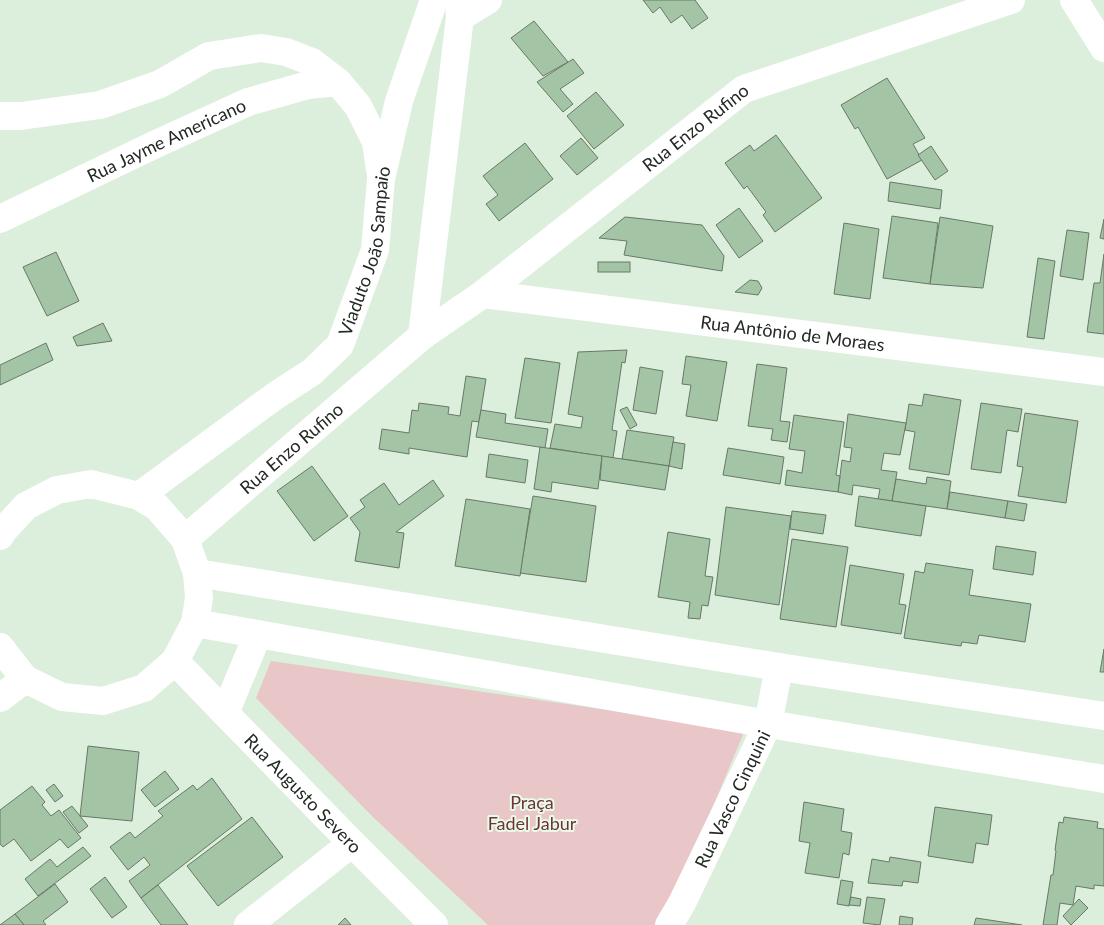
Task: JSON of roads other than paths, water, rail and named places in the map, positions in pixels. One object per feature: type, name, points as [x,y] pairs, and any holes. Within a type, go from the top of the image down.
[{"type":"main road","name":"Viaduto João Sampaio","points":[[139,496],[275,396],[312,372],[340,345],[375,250],[381,178],[398,101],[434,0]]},
{"type":"main road","points":[[422,336],[460,9],[488,0]]},
{"type":"main road","name":"Rua Enzo Rufino","points":[[185,539],[422,336],[482,294],[744,89],[1011,0]]},
{"type":"main road","points":[[1074,0],[1104,48]]},
{"type":"main road","points":[[0,116],[21,116],[100,105],[160,84],[209,56],[261,48],[286,52],[312,62],[338,82],[358,106],[376,142],[381,178]]},
{"type":"main road","name":"Rua Jayme Americano","points":[[0,219],[248,102],[308,85],[338,82]]},
{"type":"main road","name":"Rua Antônio de Moraes","points":[[482,294],[1104,372]]},
{"type":"main road","points":[[0,647],[25,679],[62,697],[103,701],[144,688],[175,661],[195,624],[199,598],[198,573],[185,539],[157,507],[139,496],[92,484],[57,490],[26,506],[1,534]]},
{"type":"main road","points":[[198,573],[779,667],[1104,716]]},
{"type":"main road","points":[[195,624],[768,724],[1104,779]]},
{"type":"main road","points":[[225,712],[258,634]]},
{"type":"main road","name":"Rua Augusto Severo","points":[[175,661],[352,844],[434,925]]},
{"type":"main road","name":"Rua Vasco Cinquini","points":[[669,925],[682,903],[768,724],[779,667]]},
{"type":"main road","points":[[0,698],[25,679]]},
{"type":"main road","points":[[248,925],[352,844]]},
{"type":"park label","name":"Praça Fadel Jabur","points":[[532,812]]}]
